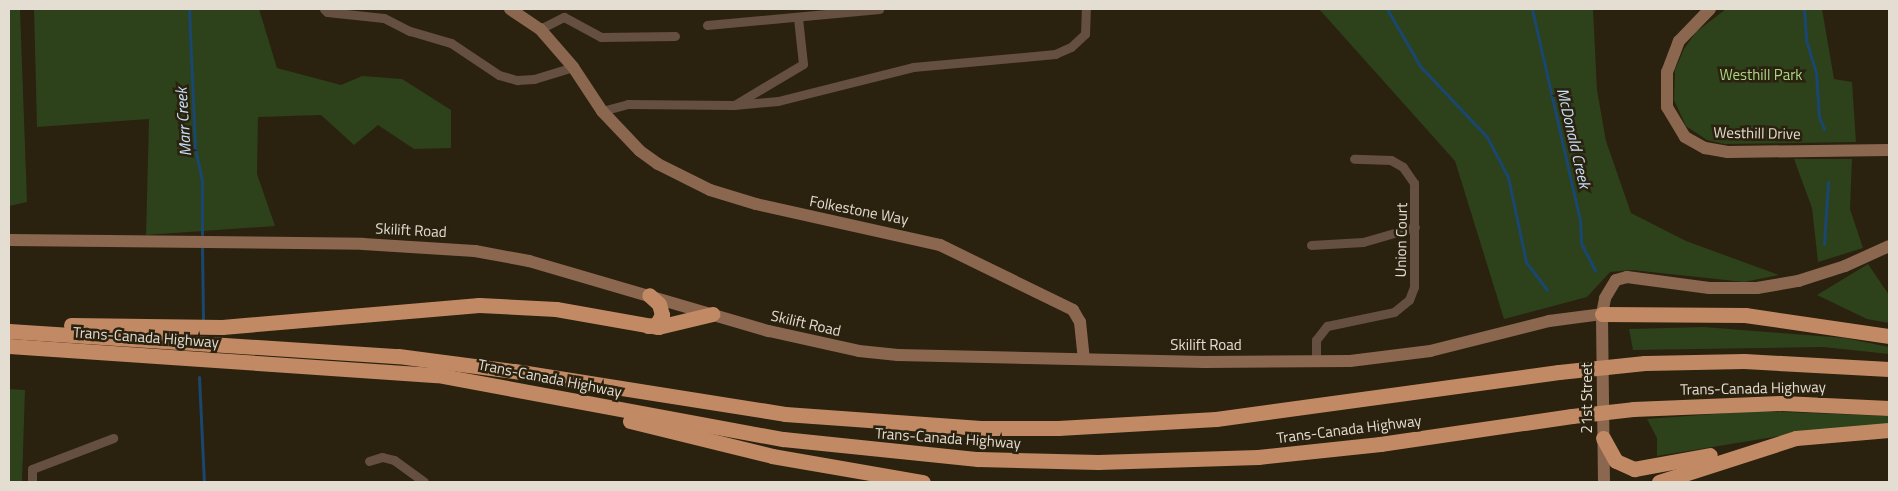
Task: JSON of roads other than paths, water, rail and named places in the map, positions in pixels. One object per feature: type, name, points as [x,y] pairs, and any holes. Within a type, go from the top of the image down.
[{"type":"highway","points":[[646,326],[656,325],[662,315],[659,304],[649,295]]},
{"type":"highway","points":[[9,323],[222,327],[429,308],[506,305],[556,309],[646,326],[672,326],[712,314]]},
{"type":"highway","points":[[1602,314],[1745,315],[1889,336]]},
{"type":"highway","name":"Trans-Canada Highway","points":[[9,331],[398,356],[505,370],[766,412],[871,422],[980,428],[1058,428],[1216,418],[1559,372],[1645,363],[1744,361],[1889,369]]},
{"type":"highway","name":"Trans-Canada Highway","points":[[9,346],[397,371],[511,387],[783,439],[901,454],[1026,461],[1169,461],[1300,454],[1633,409],[1763,403],[1889,408]]},
{"type":"highway","points":[[511,387],[729,446],[922,482]]},
{"type":"highway","points":[[1603,438],[1616,461],[1634,469],[1796,438],[1889,430]]},
{"type":"highway","points":[[1659,482],[1796,438]]},
{"type":"street","points":[[324,9],[327,12],[384,18],[410,31],[451,43],[499,75],[517,80],[534,79],[572,67]]},
{"type":"street","name":"Folkestone Way","points":[[510,9],[540,29],[572,67],[602,111],[640,150],[658,164],[710,190],[826,222],[940,244],[1063,303],[1080,322],[1084,359]]},
{"type":"street","points":[[707,25],[879,9]]},
{"type":"street","points":[[602,111],[628,104],[734,105],[778,101],[824,92],[869,76],[913,67],[1055,54],[1071,47],[1085,34],[1086,9]]},
{"type":"street","name":"Westhill Drive","points":[[1710,9],[1685,32],[1667,72],[1667,107],[1685,136],[1705,148],[1728,152],[1889,150]]},
{"type":"street","points":[[540,29],[564,17],[601,37],[675,36]]},
{"type":"street","points":[[734,105],[803,64],[798,18]]},
{"type":"street","name":"Union Court","points":[[1316,361],[1316,340],[1327,326],[1394,312],[1409,300],[1415,280],[1416,189],[1407,172],[1385,158],[1354,159]]},
{"type":"street","points":[[1311,246],[1363,242],[1415,227]]},
{"type":"street","name":"Skilift Road","points":[[9,240],[433,247],[529,261],[712,314],[859,351],[1084,359],[1316,361],[1408,355],[1549,321],[1602,314]]},
{"type":"street","points":[[1602,314],[1605,298],[1616,280],[1627,277],[1709,288],[1757,288],[1798,281],[1845,266],[1889,246]]},
{"type":"street","name":"21st Street","points":[[1602,314],[1604,482]]},
{"type":"street","points":[[32,482],[32,469],[113,438]]},
{"type":"street","points":[[369,461],[382,457],[394,460],[424,482]]},
{"type":"waterway","name":"Marr Creek","points":[[189,9],[195,148],[202,180],[202,234]]},
{"type":"waterway","points":[[1387,9],[1420,66],[1487,137],[1508,177],[1526,262],[1547,290]]},
{"type":"waterway","name":"McDonald Creek","points":[[1532,9],[1580,221],[1581,243],[1595,271]]},
{"type":"waterway","points":[[1804,9],[1806,40],[1816,73],[1819,117],[1824,129]]},
{"type":"waterway","points":[[1824,244],[1828,182]]},
{"type":"waterway","name":"Marr Creek","points":[[202,247],[203,320]]},
{"type":"waterway","name":"Marr Creek","points":[[199,377],[204,482]]},
{"type":"park label","name":"Westhill Park","points":[[1761,75]]}]
